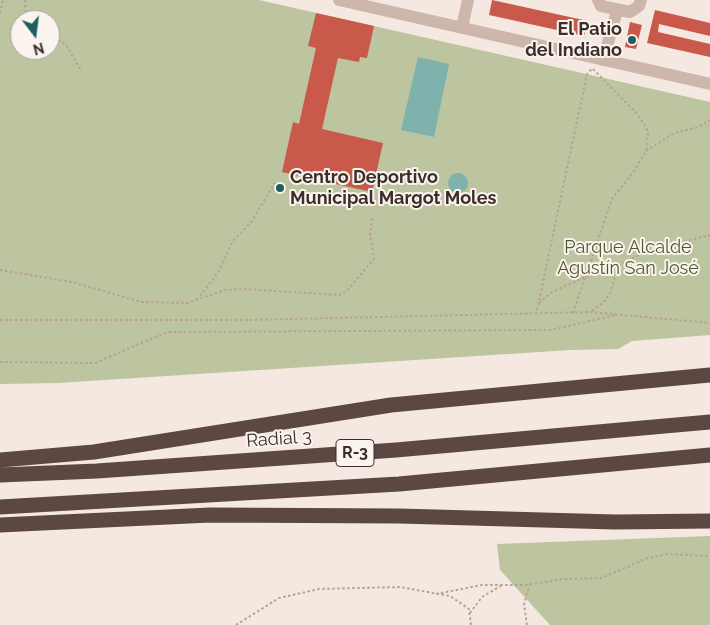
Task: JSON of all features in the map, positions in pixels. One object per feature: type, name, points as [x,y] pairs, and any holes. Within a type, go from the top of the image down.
[{"type":"highway","points":[[0,460],[94,452],[392,405],[710,375]]},
{"type":"highway","name":"Radial 3","points":[[0,475],[107,470],[386,450],[710,422]]},
{"type":"highway","name":"R-3","points":[[0,506],[399,484],[710,455]]},
{"type":"highway","points":[[0,526],[210,515],[398,516],[615,522],[710,521]]},
{"type":"street","points":[[339,0],[462,28],[598,64],[710,84]]},
{"type":"street","points":[[462,28],[468,0]]},
{"type":"street","points":[[598,0],[601,6],[616,11],[635,10],[641,0]]},
{"type":"street","points":[[598,64],[616,11]]},
{"type":"path","points":[[0,13],[3,0]]},
{"type":"path","points":[[60,41],[67,46],[82,72]]},
{"type":"path","points":[[536,315],[587,74],[598,64],[646,127],[646,152]]},
{"type":"path","points":[[573,313],[612,199],[646,152],[674,134],[699,127],[710,120]]},
{"type":"path","points":[[199,298],[219,271],[233,241],[251,222],[275,183]]},
{"type":"path","points":[[0,270],[72,282],[141,302],[187,303],[225,290],[243,289],[339,295],[346,292],[374,259],[370,233],[372,217]]},
{"type":"path","points":[[538,304],[552,292],[618,266],[647,251],[710,235]]},
{"type":"path","points":[[590,312],[603,303],[610,294],[618,266]]},
{"type":"path","points":[[0,320],[251,320],[536,315],[590,312],[710,322]]},
{"type":"path","points":[[0,362],[96,363],[167,332],[550,330],[618,315]]},
{"type":"path","points":[[436,594],[482,585],[504,586],[564,579],[601,578],[648,558],[667,554],[710,556]]},
{"type":"path","points":[[527,625],[524,604],[530,584]]},
{"type":"path","points":[[470,613],[482,596],[504,586]]},
{"type":"path","points":[[236,625],[279,598],[319,589],[400,587],[450,596],[469,609],[471,625]]},
{"type":"green space","name":"Centro Deportivo Municipal Margot Moles","points":[[0,0],[259,0],[710,102],[710,335],[632,341],[618,349],[570,350],[58,383],[0,384]]},
{"type":"green space","points":[[710,536],[710,625],[550,625],[500,570],[497,544]]},
{"type":"water","points":[[418,57],[449,64],[434,137],[401,130]]},
{"type":"water","points":[[458,173],[465,176],[468,183],[465,190],[458,193],[451,190],[448,183],[451,176]]},
{"type":"building","points":[[492,0],[588,21],[584,36],[489,15]]},
{"type":"building","points":[[655,10],[710,23],[710,36],[659,24],[658,32],[710,44],[710,57],[647,43]]},
{"type":"building","points":[[316,13],[374,26],[367,58],[360,57],[359,62],[338,58],[322,129],[383,143],[372,192],[282,172],[293,122],[299,124],[316,48],[308,46]]},
{"type":"building","points":[[630,22],[642,25],[636,49],[625,47]]},
{"type":"place","name":"El Patio del Indiano","points":[[632,40]]},
{"type":"place","name":"Centro Deportivo Municipal Margot Moles","points":[[280,188]]},
{"type":"park label","name":"Parque Alcalde Agustín San José","points":[[628,258]]}]
